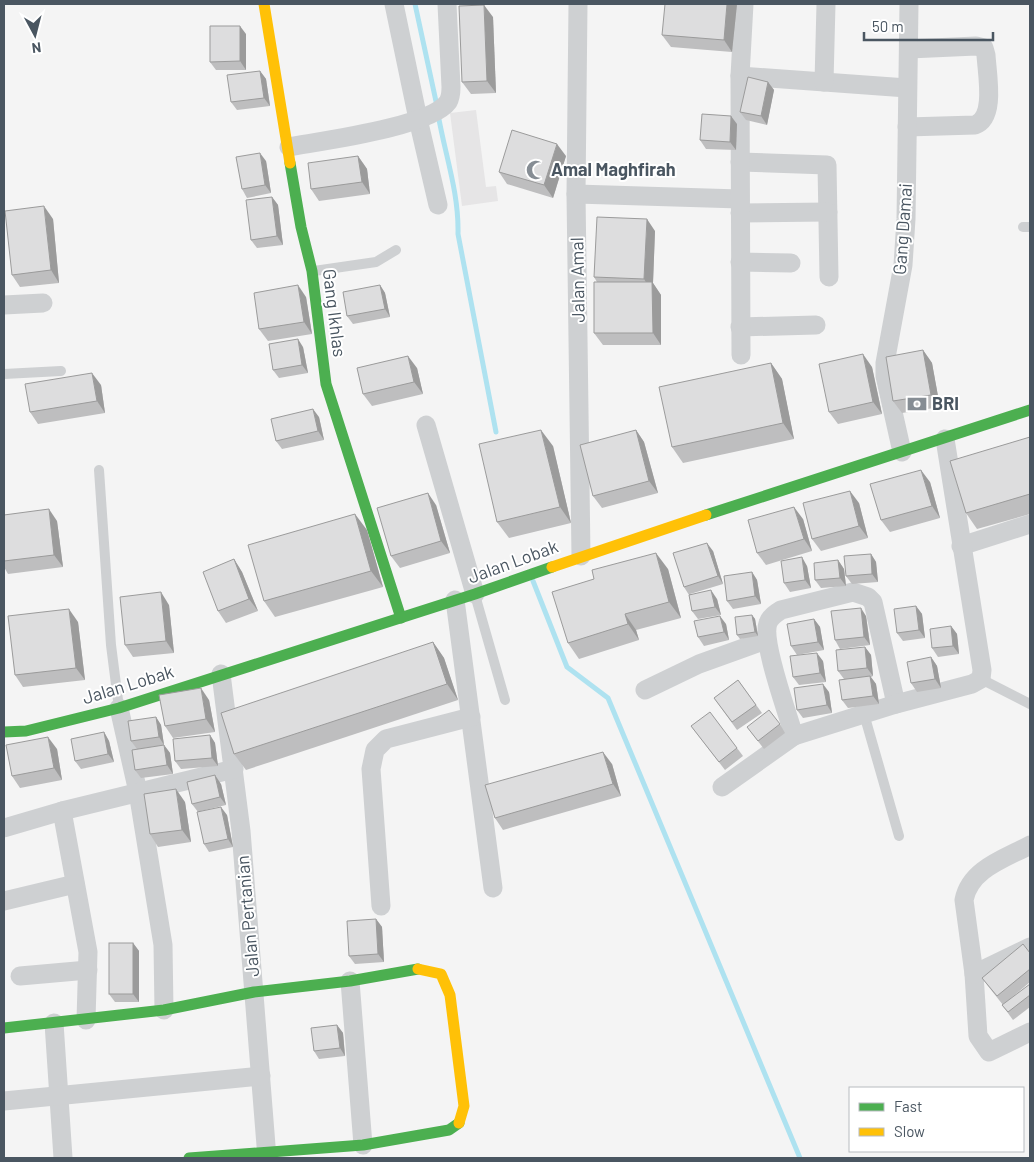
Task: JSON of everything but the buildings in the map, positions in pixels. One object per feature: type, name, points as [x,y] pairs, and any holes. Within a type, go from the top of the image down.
[{"type":"street","name":"Gang Ikhlas","points":[[264,4],[301,227],[312,271],[326,384],[345,440],[382,564],[401,618]]},
{"type":"street","points":[[394,4],[438,205]]},
{"type":"street","points":[[289,147],[420,119],[443,106],[451,96],[447,4]]},
{"type":"street","name":"Jalan Amal","points":[[578,4],[576,194],[581,556]]},
{"type":"street","points":[[741,355],[740,76],[744,4]]},
{"type":"street","points":[[824,82],[826,4]]},
{"type":"street","name":"Gang Damai","points":[[902,452],[885,363],[903,265],[909,4]]},
{"type":"street","points":[[907,128],[975,125],[985,120],[988,111],[986,55],[984,48],[976,46],[909,49]]},
{"type":"street","points":[[740,76],[907,88]]},
{"type":"street","points":[[740,162],[827,165],[829,277]]},
{"type":"street","points":[[576,194],[828,212]]},
{"type":"street","points":[[740,262],[791,263]]},
{"type":"street","points":[[4,306],[43,303]]},
{"type":"street","points":[[740,327],[816,325]]},
{"type":"street","name":"Jalan Lobak","points":[[4,732],[26,731],[119,708],[475,594],[581,556],[1030,410]]},
{"type":"street","points":[[426,425],[475,594]]},
{"type":"street","points":[[722,787],[794,736],[896,704],[972,684],[981,679],[982,670],[945,439]]},
{"type":"street","points":[[961,546],[1030,524]]},
{"type":"street","points":[[794,736],[766,640],[768,623],[773,614],[781,610],[853,592],[862,593],[873,602],[896,704]]},
{"type":"street","points":[[455,600],[493,888]]},
{"type":"street","points":[[646,690],[699,664],[766,640]]},
{"type":"street","name":"Jalan Pertanian","points":[[221,674],[234,769],[267,1155]]},
{"type":"street","points":[[119,708],[138,792],[163,945],[164,1010]]},
{"type":"street","points":[[381,906],[370,769],[375,750],[386,738],[471,717]]},
{"type":"street","points":[[4,828],[62,811],[234,769]]},
{"type":"street","points":[[62,811],[88,952],[86,1020]]},
{"type":"street","points":[[1030,846],[994,864],[972,879],[967,888],[965,915],[974,974],[978,1036],[990,1052],[1030,1032]]},
{"type":"street","points":[[4,900],[76,884]]},
{"type":"street","points":[[974,974],[1030,947]]},
{"type":"street","points":[[4,1028],[164,1010],[254,992],[350,982],[420,969],[441,974],[450,995],[464,1106],[459,1123],[449,1130],[363,1144],[267,1155],[189,1158]]},
{"type":"street","points":[[20,976],[88,970]]},
{"type":"street","points":[[350,982],[363,1144]]},
{"type":"street","points":[[54,1023],[63,1158]]},
{"type":"street","points":[[4,1101],[260,1076]]},
{"type":"lane","points":[[312,271],[376,262],[396,250]]},
{"type":"lane","points":[[4,374],[61,371]]},
{"type":"lane","points":[[100,470],[110,645],[119,708]]},
{"type":"lane","points":[[475,594],[505,700]]},
{"type":"lane","points":[[981,679],[1030,704]]},
{"type":"lane","points":[[864,714],[899,836]]},
{"type":"shaded area","points":[[476,110],[486,187],[496,186],[498,201],[462,206],[450,113]]},
{"type":"waterway","points":[[415,4],[437,106]]},
{"type":"waterway","points":[[438,114],[454,188],[458,234],[496,432]]},
{"type":"waterway","points":[[533,581],[567,667],[608,698],[800,1158]]},
{"type":"traffic: fast","points":[[290,163],[301,227],[312,271],[326,384],[401,618]]},
{"type":"traffic: fast","points":[[706,515],[1030,410]]},
{"type":"traffic: fast","points":[[4,732],[26,731],[119,708],[475,594],[552,567]]},
{"type":"traffic: fast","points":[[4,1028],[164,1010],[254,992],[350,981],[418,969]]},
{"type":"traffic: fast","points":[[189,1158],[363,1145],[449,1130],[459,1123]]},
{"type":"traffic: slow","points":[[264,4],[290,163]]},
{"type":"traffic: slow","points":[[552,567],[706,515]]},
{"type":"traffic: slow","points":[[418,969],[441,974],[450,995],[464,1106],[459,1123]]},
{"type":"place","name":"Amal Maghfirah","points":[[536,170]]},
{"type":"place","name":"BRI","points":[[917,404]]}]
